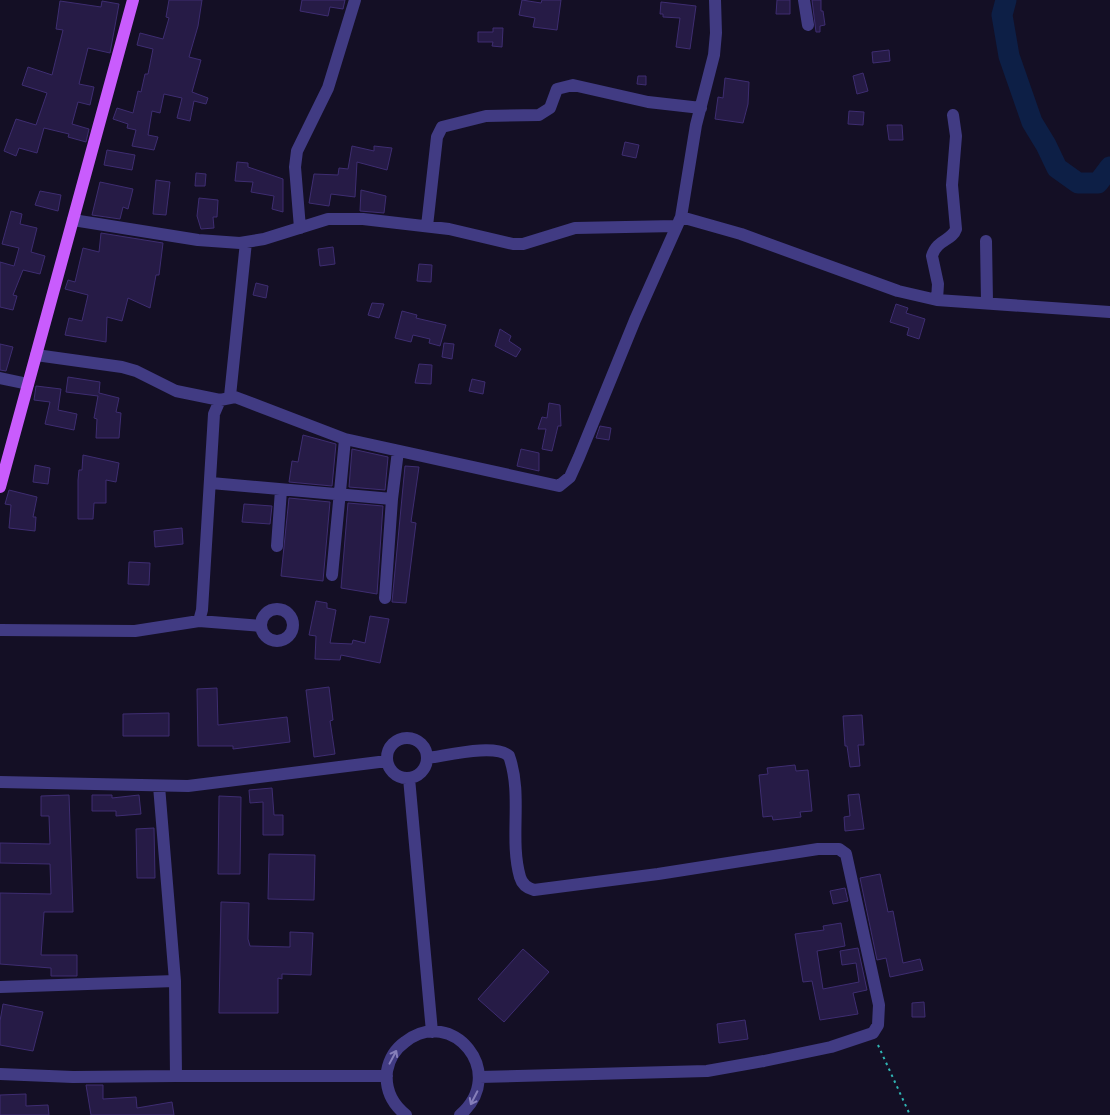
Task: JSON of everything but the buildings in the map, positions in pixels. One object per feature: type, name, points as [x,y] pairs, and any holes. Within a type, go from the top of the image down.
[{"type":"main road","points":[[0,487],[133,0]]},
{"type":"street","points":[[300,228],[296,167],[297,151],[328,88],[355,0]]},
{"type":"street","points":[[36,355],[122,367],[136,371],[176,391],[225,398],[345,438],[551,486],[558,486],[565,482],[579,457],[635,320],[678,222],[701,108],[714,55],[716,33],[714,0]]},
{"type":"street","points":[[804,0],[808,25]]},
{"type":"street","points":[[427,226],[437,137],[442,127],[486,116],[539,115],[550,108],[557,89],[573,85],[648,102],[701,108]]},
{"type":"street","points":[[936,300],[938,284],[932,256],[938,242],[954,234],[956,229],[952,185],[956,136],[953,115]]},
{"type":"street","points":[[73,220],[198,240],[246,242],[339,218],[462,231],[513,244],[523,244],[575,228],[678,222],[741,234],[898,292],[936,300],[987,302],[1110,312]]},
{"type":"street","points":[[986,241],[987,302]]},
{"type":"street","points":[[199,621],[202,610],[214,414],[225,398],[246,242]]},
{"type":"street","points":[[0,378],[28,384]]},
{"type":"street","points":[[332,575],[345,438]]},
{"type":"street","points":[[386,598],[392,499],[398,451]]},
{"type":"street","points":[[211,483],[392,499]]},
{"type":"street","points":[[277,546],[281,490]]},
{"type":"street","points":[[0,630],[135,631],[199,621],[261,626]]},
{"type":"street","points":[[405,738],[420,743],[427,758],[422,771],[409,778],[395,774],[387,761],[391,746],[405,738]]},
{"type":"street","points":[[427,758],[493,750],[505,752],[509,756],[517,801],[517,845],[520,878],[524,884],[534,890],[658,874],[793,852],[831,848],[842,850],[846,854],[880,1005],[878,1026],[873,1033],[831,1047],[707,1071],[480,1077]]},
{"type":"street","points":[[0,782],[188,786],[387,761]]},
{"type":"street","points":[[409,778],[432,1032]]},
{"type":"street","points":[[159,786],[175,981],[176,1076]]},
{"type":"street","points":[[0,986],[175,981]]},
{"type":"street","points":[[406,1115],[391,1096],[387,1076],[390,1061],[400,1046],[415,1036],[432,1032],[450,1035],[465,1044],[476,1059],[480,1077],[476,1094],[460,1115]]},
{"type":"street","points":[[0,1074],[73,1077],[387,1076]]},
{"type":"path","points":[[873,1033],[910,1115]]},
{"type":"waterway","points":[[1006,0],[1002,15],[1009,56],[1032,122],[1057,168],[1078,183],[1098,183],[1110,167]]}]
